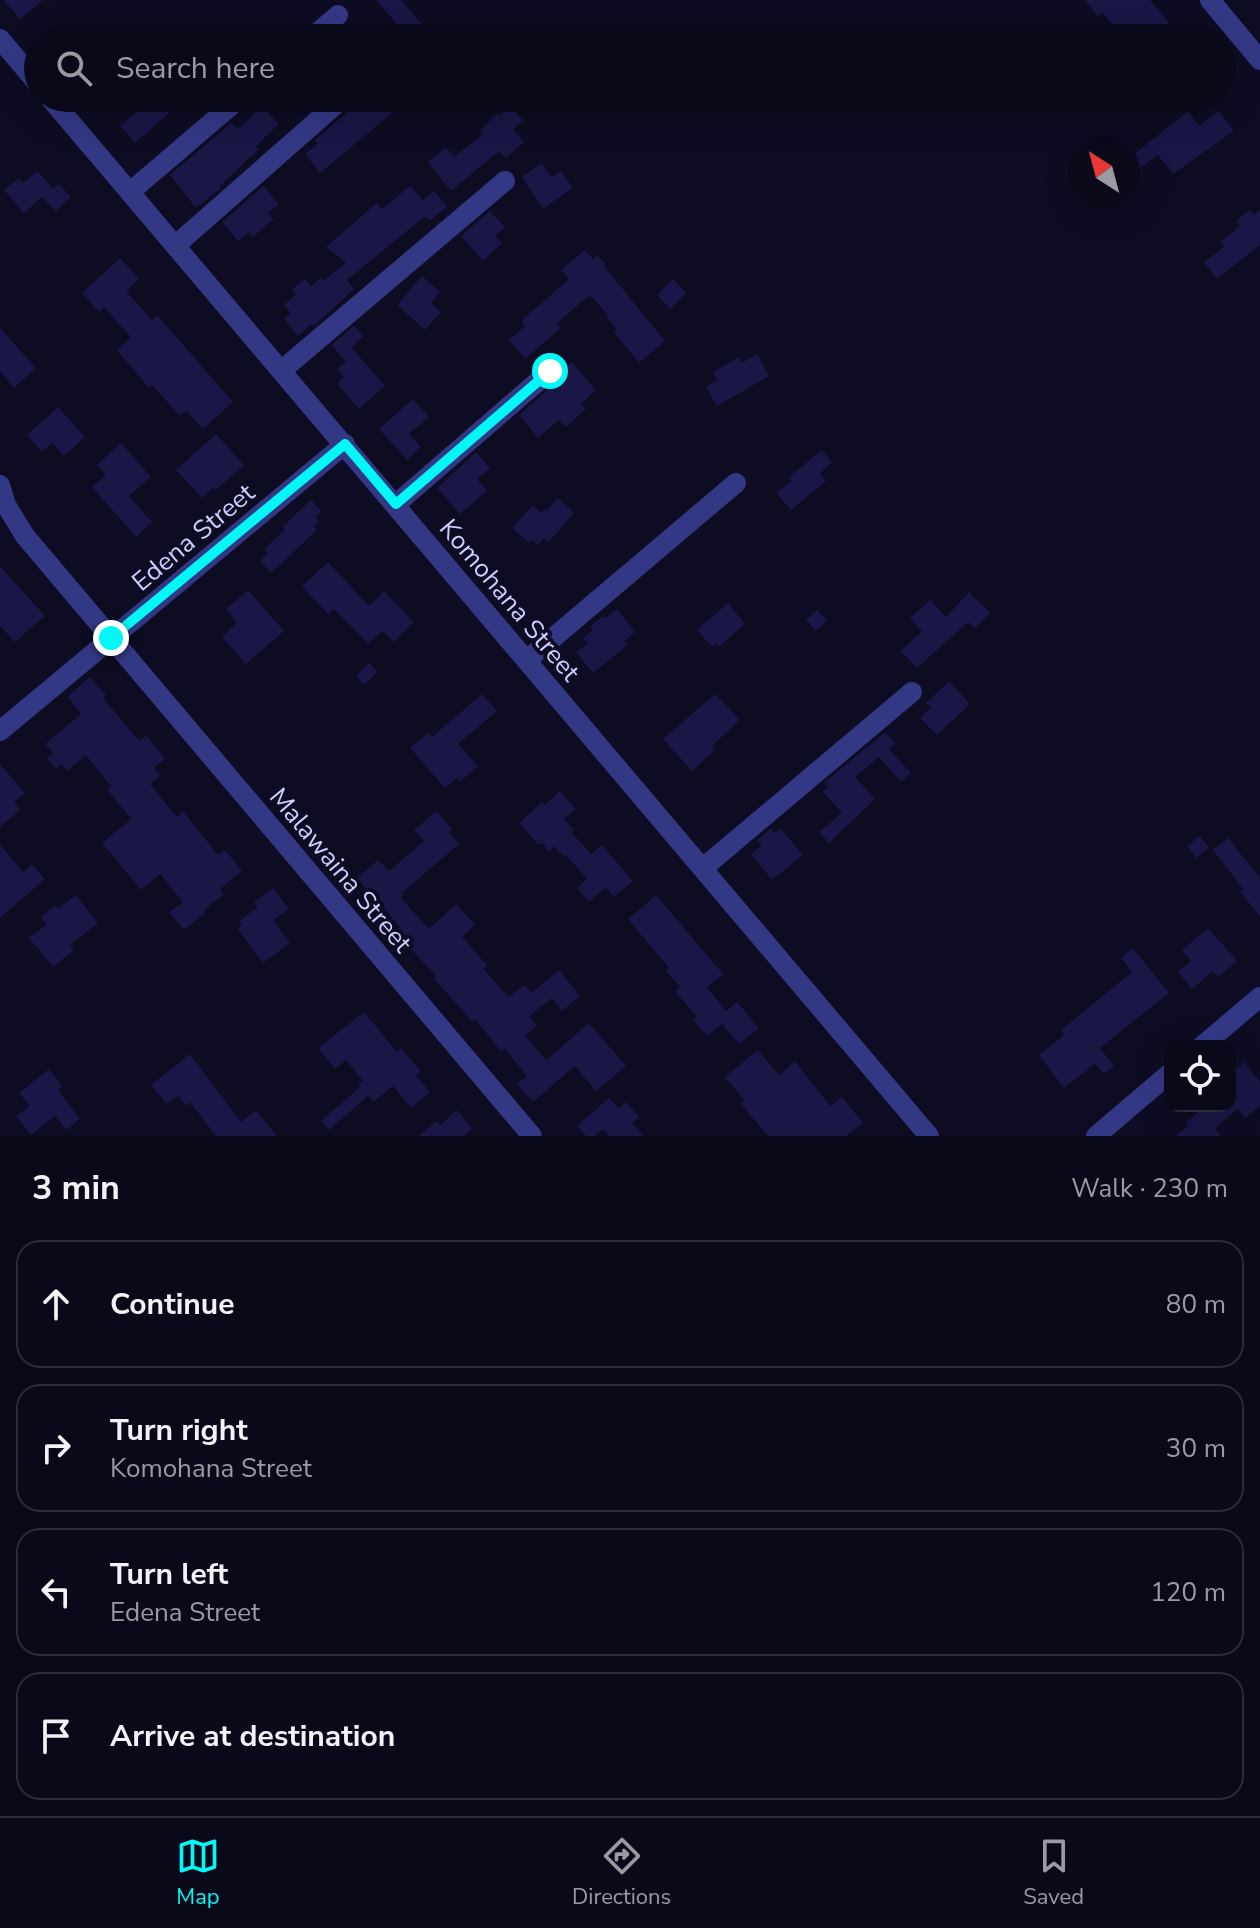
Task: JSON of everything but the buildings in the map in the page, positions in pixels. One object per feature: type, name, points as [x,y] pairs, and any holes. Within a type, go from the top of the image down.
[{"type":"street","points":[[1210,0],[1230,24]]},
{"type":"street","points":[[327,24],[338,15]]},
{"type":"street","points":[[1236,31],[1260,60]]},
{"type":"street","points":[[0,39],[24,67]]},
{"type":"street","name":"Komohana Street","points":[[62,112],[929,1136]]},
{"type":"street","points":[[130,192],[224,112]]},
{"type":"street","points":[[176,245],[327,112]]},
{"type":"street","points":[[282,370],[505,181]]},
{"type":"street","points":[[396,504],[550,371]]},
{"type":"street","name":"Edena Street","points":[[0,731],[345,444]]},
{"type":"street","points":[[527,660],[736,483]]},
{"type":"street","name":"Malawaina Street","points":[[0,485],[6,505],[25,536],[532,1136]]},
{"type":"street","points":[[703,868],[912,692]]},
{"type":"street","points":[[1209,1040],[1260,997]]},
{"type":"street","points":[[1096,1136],[1164,1078]]},
{"type":"route","points":[[111,638],[345,444],[396,504],[550,371]]}]
